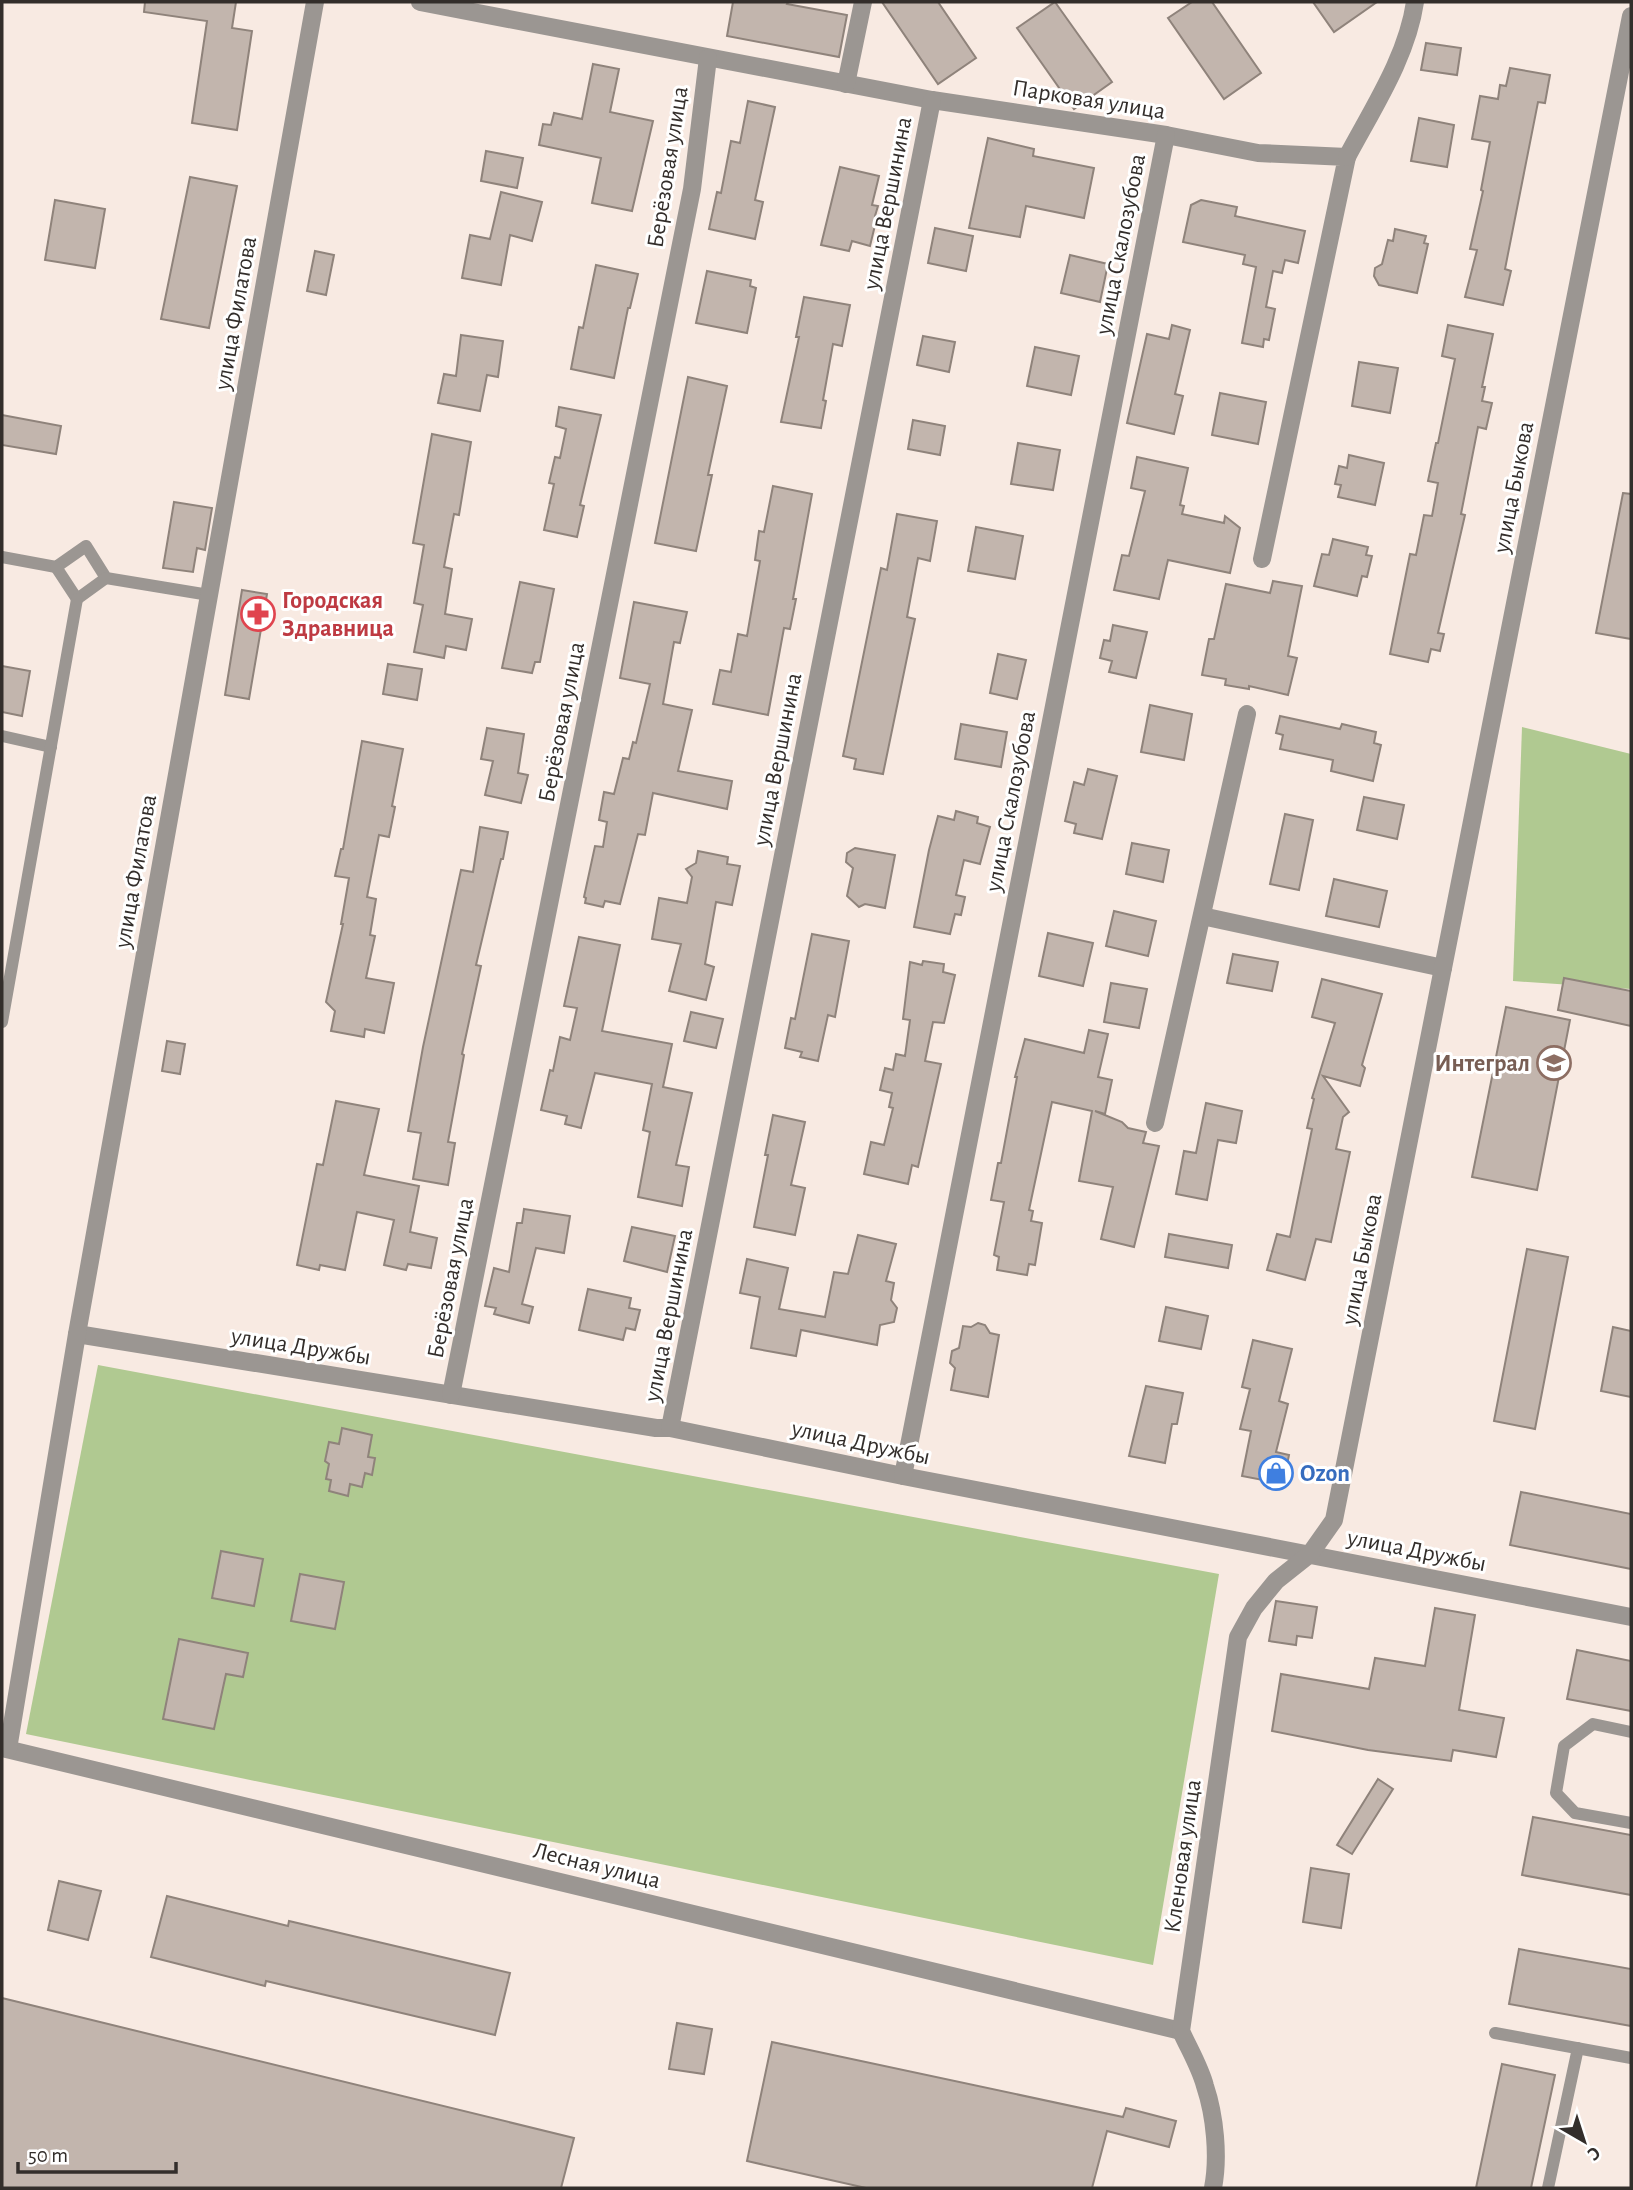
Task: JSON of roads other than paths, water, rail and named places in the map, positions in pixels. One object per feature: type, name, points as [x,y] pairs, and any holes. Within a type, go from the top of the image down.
[{"type":"street","name":"улица Филатова","points":[[5,1748],[315,2]]},
{"type":"street","name":"Парковая улица","points":[[420,2],[932,100],[1166,135],[1258,153],[1347,157]]},
{"type":"street","points":[[846,83],[863,2]]},
{"type":"street","points":[[1262,559],[1347,157],[1401,54],[1411,25],[1415,2]]},
{"type":"street","name":"улица Быкова","points":[[1310,1554],[1334,1520],[1631,16]]},
{"type":"street","name":"Берёзовая улица","points":[[451,1395],[692,189],[708,58]]},
{"type":"street","name":"улица Вершинина","points":[[670,1427],[932,100]]},
{"type":"street","name":"улица Скалозубова","points":[[903,1476],[1166,135]]},
{"type":"street","points":[[1155,1124],[1247,714]]},
{"type":"street","points":[[1202,916],[1443,968]]},
{"type":"street","name":"улица Дружбы","points":[[77,1334],[656,1428],[670,1427],[903,1476],[1631,1617]]},
{"type":"street","name":"Кленовая улица","points":[[1181,2031],[1238,1637],[1254,1608],[1276,1581],[1310,1554]]},
{"type":"street","name":"Лесная улица","points":[[5,1748],[1181,2031]]},
{"type":"street","points":[[1181,2031],[1205,2085],[1213,2120],[1213,2188]]},
{"type":"lane","points":[[56,567],[86,546],[106,578]]},
{"type":"lane","points":[[2,557],[56,567],[77,598],[2,1022]]},
{"type":"lane","points":[[77,598],[106,578],[209,595]]},
{"type":"lane","points":[[2,736],[51,747]]},
{"type":"lane","points":[[1631,1732],[1592,1724],[1564,1746],[1556,1793],[1575,1813],[1631,1823]]},
{"type":"lane","points":[[1495,2033],[1631,2058]]},
{"type":"lane","points":[[1548,2188],[1578,2048]]},
{"type":"place","name":"Городская Здравница","points":[[258,614]]},
{"type":"place","name":"Интеграл","points":[[1554,1063]]},
{"type":"place","name":"Ozon","points":[[1276,1473]]}]
